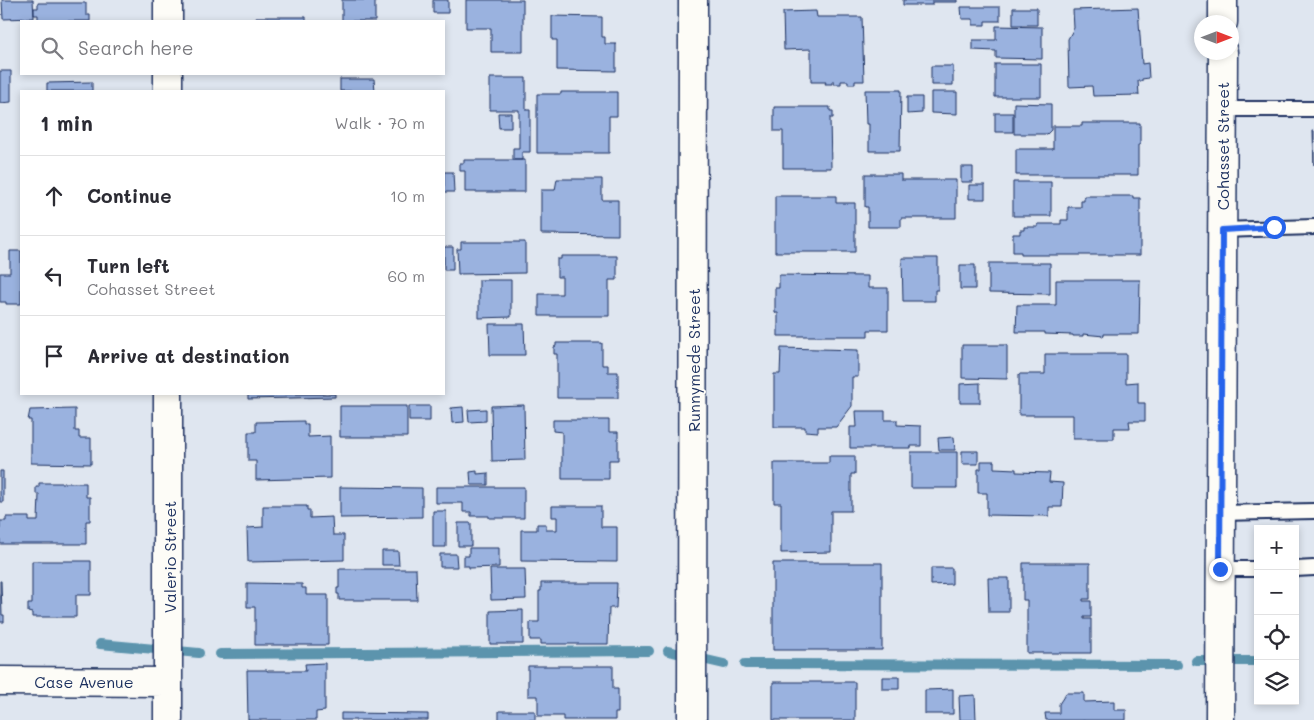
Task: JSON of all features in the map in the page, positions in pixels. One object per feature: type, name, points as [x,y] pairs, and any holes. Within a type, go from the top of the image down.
[{"type":"street","points":[[168,0],[168,20]]},
{"type":"street","name":"Runnymede Street","points":[[692,720],[693,0]]},
{"type":"street","points":[[1223,0],[1223,15]]},
{"type":"street","name":"Cohasset Street","points":[[1220,720],[1222,60]]},
{"type":"street","points":[[168,75],[168,90]]},
{"type":"street","name":"Valerio Street","points":[[168,395],[168,720]]},
{"type":"street","name":"Case Avenue","points":[[0,681],[168,682]]},
{"type":"lane","points":[[1222,109],[1314,109]]},
{"type":"lane","points":[[1222,230],[1314,227]]},
{"type":"lane","points":[[1220,513],[1314,511]]},
{"type":"lane","points":[[1299,569],[1314,568]]},
{"type":"lane","points":[[1220,569],[1254,569]]},
{"type":"building","points":[[2,0],[33,0],[34,18],[3,19]]},
{"type":"building","points":[[342,0],[375,0],[375,20],[342,20]]},
{"type":"building","points":[[433,0],[448,0],[448,13],[433,13]]},
{"type":"building","points":[[466,0],[523,0],[523,52],[491,52],[491,28],[466,28]]},
{"type":"building","points":[[903,0],[957,0],[957,2],[932,2],[932,5],[903,5]]},
{"type":"building","points":[[38,3],[86,3],[86,15],[90,15],[90,20],[38,20],[38,15],[34,15],[34,8],[38,8]]},
{"type":"building","points":[[961,7],[1000,7],[1000,21],[985,21],[985,25],[973,25],[973,19],[962,19]]},
{"type":"building","points":[[1013,8],[1037,8],[1037,25],[1013,25]]},
{"type":"building","points":[[1138,8],[1142,64],[1148,63],[1149,78],[1138,81],[1139,95],[1093,96],[1092,86],[1069,87],[1068,39],[1074,28],[1073,10]]},
{"type":"building","points":[[816,11],[817,17],[862,17],[864,81],[855,81],[855,84],[848,84],[848,81],[841,81],[841,84],[834,84],[834,81],[832,81],[832,84],[811,82],[811,49],[784,50],[783,12]]},
{"type":"building","points":[[552,16],[602,17],[602,37],[605,37],[605,44],[616,44],[616,71],[557,70],[557,40],[552,40]]},
{"type":"building","points":[[256,17],[306,17],[306,20],[256,20]]},
{"type":"building","points":[[996,26],[1042,27],[1042,59],[996,58],[996,51],[973,50],[973,40],[996,40]]},
{"type":"building","points":[[995,64],[1041,64],[1041,97],[995,97]]},
{"type":"building","points":[[931,66],[953,66],[953,85],[931,85]]},
{"type":"building","points":[[0,71],[11,71],[11,102],[0,103]]},
{"type":"building","points":[[490,78],[526,78],[526,110],[530,110],[530,152],[522,152],[522,160],[513,160],[513,148],[519,148],[519,110],[490,110]]},
{"type":"building","points":[[340,79],[374,79],[375,90],[340,90]]},
{"type":"building","points":[[92,82],[92,90],[47,90],[47,83]]},
{"type":"building","points":[[865,90],[901,90],[900,151],[869,151],[869,124],[866,124]]},
{"type":"building","points":[[561,92],[617,92],[617,116],[609,116],[609,153],[537,153],[537,94],[561,94]]},
{"type":"building","points":[[931,92],[957,92],[957,114],[931,113]]},
{"type":"building","points":[[907,97],[922,97],[922,113],[907,114]]},
{"type":"building","points":[[1014,103],[1051,104],[1051,130],[1047,134],[1014,134]]},
{"type":"building","points":[[774,107],[830,107],[830,111],[833,111],[833,118],[830,118],[831,168],[783,168],[783,131],[774,131]]},
{"type":"building","points":[[498,113],[511,113],[511,128],[499,128]]},
{"type":"building","points":[[995,113],[1013,113],[1013,132],[995,132]]},
{"type":"building","points":[[1082,123],[1140,123],[1138,175],[1016,175],[1016,149],[1053,149],[1053,126],[1082,126]]},
{"type":"building","points":[[1313,131],[1314,131],[1314,165]]},
{"type":"building","points":[[464,160],[525,160],[525,192],[465,192],[465,171],[460,171],[460,163],[464,163]]},
{"type":"building","points":[[961,167],[973,167],[973,182],[961,182]]},
{"type":"building","points":[[445,172],[453,172],[454,192],[445,192]]},
{"type":"building","points":[[865,174],[901,174],[901,180],[956,180],[956,218],[901,218],[901,227],[868,227],[868,207],[865,207]]},
{"type":"building","points":[[557,179],[602,179],[602,200],[618,200],[618,235],[541,234],[541,190],[555,190]]},
{"type":"building","points":[[1013,182],[1051,182],[1051,216],[1013,216]]},
{"type":"building","points":[[969,185],[985,185],[985,199],[969,199]]},
{"type":"building","points":[[775,196],[836,196],[836,203],[855,203],[855,252],[775,252]]},
{"type":"building","points":[[1084,196],[1133,196],[1133,198],[1140,198],[1140,255],[1021,255],[1021,252],[1013,252],[1013,234],[1020,234],[1020,230],[1024,230],[1024,227],[1038,227],[1038,224],[1061,224],[1061,220],[1068,220],[1068,207],[1081,207],[1081,201],[1084,201]]},
{"type":"building","points":[[461,242],[525,242],[525,273],[458,274],[457,249],[461,249]]},
{"type":"building","points":[[445,247],[453,247],[453,270],[445,270]]},
{"type":"building","points":[[10,251],[20,251],[20,304],[0,302],[0,273],[10,273]]},
{"type":"building","points":[[561,256],[617,256],[617,280],[609,280],[609,316],[539,316],[539,294],[562,294],[562,277],[557,277],[557,259],[561,259]]},
{"type":"building","points":[[902,258],[938,258],[938,290],[935,290],[935,301],[903,301]]},
{"type":"building","points":[[989,263],[1050,263],[1050,294],[989,293]]},
{"type":"building","points":[[960,265],[975,265],[975,289],[960,289]]},
{"type":"building","points":[[779,275],[868,276],[868,288],[888,288],[888,330],[868,330],[868,336],[778,336],[778,313],[775,313],[775,288],[779,288]]},
{"type":"building","points":[[479,280],[511,280],[511,317],[479,318]]},
{"type":"building","points":[[1056,280],[1140,280],[1139,334],[1104,334],[1104,336],[1083,334],[1083,336],[1073,336],[1045,334],[1045,332],[1016,332],[1017,305],[1056,305]]},
{"type":"building","points":[[489,324],[524,324],[525,355],[490,355]]},
{"type":"building","points":[[556,343],[602,343],[602,365],[608,365],[608,372],[618,372],[618,398],[557,398],[557,354],[554,354]]},
{"type":"building","points":[[962,345],[1007,345],[1007,379],[962,378]]},
{"type":"building","points":[[781,348],[858,350],[858,377],[852,377],[852,406],[836,427],[818,427],[818,432],[805,431],[805,427],[774,427],[774,374],[780,374]]},
{"type":"building","points":[[1045,354],[1126,354],[1126,383],[1138,382],[1138,403],[1145,403],[1145,421],[1129,421],[1130,428],[1114,428],[1114,439],[1073,439],[1073,415],[1019,415],[1019,374],[1045,374]]},
{"type":"building","points":[[980,383],[980,403],[960,403],[960,384]]},
{"type":"building","points":[[248,395],[335,395],[335,397],[248,399]]},
{"type":"building","points":[[524,405],[525,460],[492,461],[491,406]]},
{"type":"building","points":[[340,406],[407,406],[407,437],[340,437]]},
{"type":"building","points":[[409,406],[430,406],[430,421],[409,421]]},
{"type":"building","points":[[463,407],[464,422],[452,423],[451,408]]},
{"type":"building","points":[[75,409],[75,431],[79,431],[79,438],[91,438],[91,464],[31,463],[31,420],[28,420],[30,410]]},
{"type":"building","points":[[486,409],[486,421],[469,422],[468,410]]},
{"type":"building","points":[[856,411],[885,411],[885,420],[897,420],[897,425],[921,426],[921,446],[911,446],[911,448],[850,448],[850,427],[857,427]]},
{"type":"building","points":[[553,420],[609,420],[609,432],[618,432],[618,460],[609,460],[609,479],[562,479],[562,432],[553,431]]},
{"type":"building","points":[[304,421],[304,424],[308,424],[308,437],[330,436],[330,478],[256,480],[256,461],[248,461],[248,432],[256,432],[256,422]]},
{"type":"building","points":[[954,437],[955,450],[939,450],[938,438]]},
{"type":"building","points":[[962,451],[978,451],[978,464],[962,464]]},
{"type":"building","points":[[911,452],[957,452],[957,488],[911,488]]},
{"type":"building","points":[[829,456],[855,456],[855,474],[851,474],[851,511],[831,511],[831,552],[781,553],[781,503],[774,503],[774,463],[829,463]]},
{"type":"building","points":[[981,461],[994,461],[994,468],[1016,469],[1016,472],[1050,473],[1049,482],[1063,483],[1062,507],[1049,507],[1049,516],[987,515],[987,493],[978,493],[978,469],[981,469]]},
{"type":"building","points":[[0,471],[3,471],[3,502],[0,502]]},
{"type":"building","points":[[477,471],[477,474],[488,473],[488,485],[471,485],[470,472]]},
{"type":"building","points":[[39,483],[86,483],[86,497],[90,497],[90,521],[86,521],[86,544],[0,544],[0,521],[6,521],[6,517],[29,517],[29,521],[38,521],[39,494],[36,494],[36,487],[39,487]]},
{"type":"building","points":[[340,487],[422,488],[422,517],[340,518]]},
{"type":"building","points":[[436,487],[524,487],[524,518],[471,516],[471,512],[463,512],[463,503],[436,503]]},
{"type":"building","points":[[263,506],[307,506],[307,510],[310,510],[310,518],[332,517],[333,535],[344,535],[344,560],[248,562],[247,528],[263,527]]},
{"type":"building","points":[[552,506],[601,506],[601,527],[617,527],[617,562],[521,561],[521,530],[537,530],[537,524],[546,524],[546,530],[557,530],[557,517],[552,517]]},
{"type":"building","points":[[433,511],[446,511],[446,547],[433,547]]},
{"type":"building","points":[[458,523],[471,523],[471,546],[458,546]]},
{"type":"building","points":[[469,548],[499,548],[499,567],[469,568],[469,566],[464,566],[464,556],[469,556]]},
{"type":"building","points":[[382,551],[398,551],[399,565],[382,565]]},
{"type":"building","points":[[440,554],[456,554],[457,567],[440,567]]},
{"type":"building","points":[[32,561],[91,561],[91,595],[76,595],[76,617],[32,617],[32,613],[28,612],[28,604],[32,604]]},
{"type":"building","points":[[773,563],[882,563],[882,650],[773,650]]},
{"type":"building","points":[[1023,563],[1090,563],[1090,599],[1083,599],[1083,601],[1091,601],[1091,617],[1084,617],[1084,619],[1091,619],[1091,653],[1027,653],[1027,600],[1023,600]]},
{"type":"building","points":[[931,568],[952,568],[952,584],[931,585]]},
{"type":"building","points":[[339,569],[416,569],[417,600],[339,600],[337,588],[339,588]]},
{"type":"building","points":[[490,569],[525,569],[526,599],[491,600]]},
{"type":"building","points":[[988,578],[1009,578],[1009,612],[989,612]]},
{"type":"building","points":[[0,581],[2,615],[4,615],[4,622],[0,622]]},
{"type":"building","points":[[247,583],[302,584],[302,588],[306,588],[306,595],[328,595],[328,645],[255,645],[255,607],[247,607]]},
{"type":"building","points":[[541,583],[617,583],[616,608],[609,608],[608,644],[541,644],[541,640],[530,640],[530,622],[539,622],[539,591],[541,591]]},
{"type":"building","points":[[523,610],[523,644],[490,644],[490,611]]},
{"type":"building","points":[[325,663],[325,711],[316,712],[316,720],[248,720],[247,670],[306,671],[305,664]]},
{"type":"building","points":[[528,666],[613,666],[613,689],[618,689],[618,713],[615,713],[615,720],[563,720],[563,716],[538,716],[538,696],[528,696]]},
{"type":"building","points":[[882,677],[899,677],[899,689],[882,689]]},
{"type":"building","points":[[773,682],[855,682],[855,720],[773,720]]},
{"type":"building","points":[[953,689],[953,714],[925,714],[925,690]]},
{"type":"building","points":[[1066,693],[1084,693],[1084,702],[1114,701],[1114,710],[1126,710],[1126,720],[1046,720],[1045,713],[1059,713],[1059,704]]},
{"type":"building","points":[[975,695],[976,720],[960,720],[959,696]]},
{"type":"building","points":[[499,711],[535,711],[535,720],[499,720]]},
{"type":"building","points":[[341,713],[428,714],[428,720],[341,720]]},
{"type":"waterway","points":[[100,644],[199,653]]},
{"type":"waterway","points":[[220,654],[649,651]]},
{"type":"waterway","points":[[668,651],[724,664]]},
{"type":"waterway","points":[[1196,661],[1253,661]]},
{"type":"waterway","points":[[745,664],[1177,665]]},
{"type":"route","points":[[1220,569],[1222,230],[1274,227]]}]
